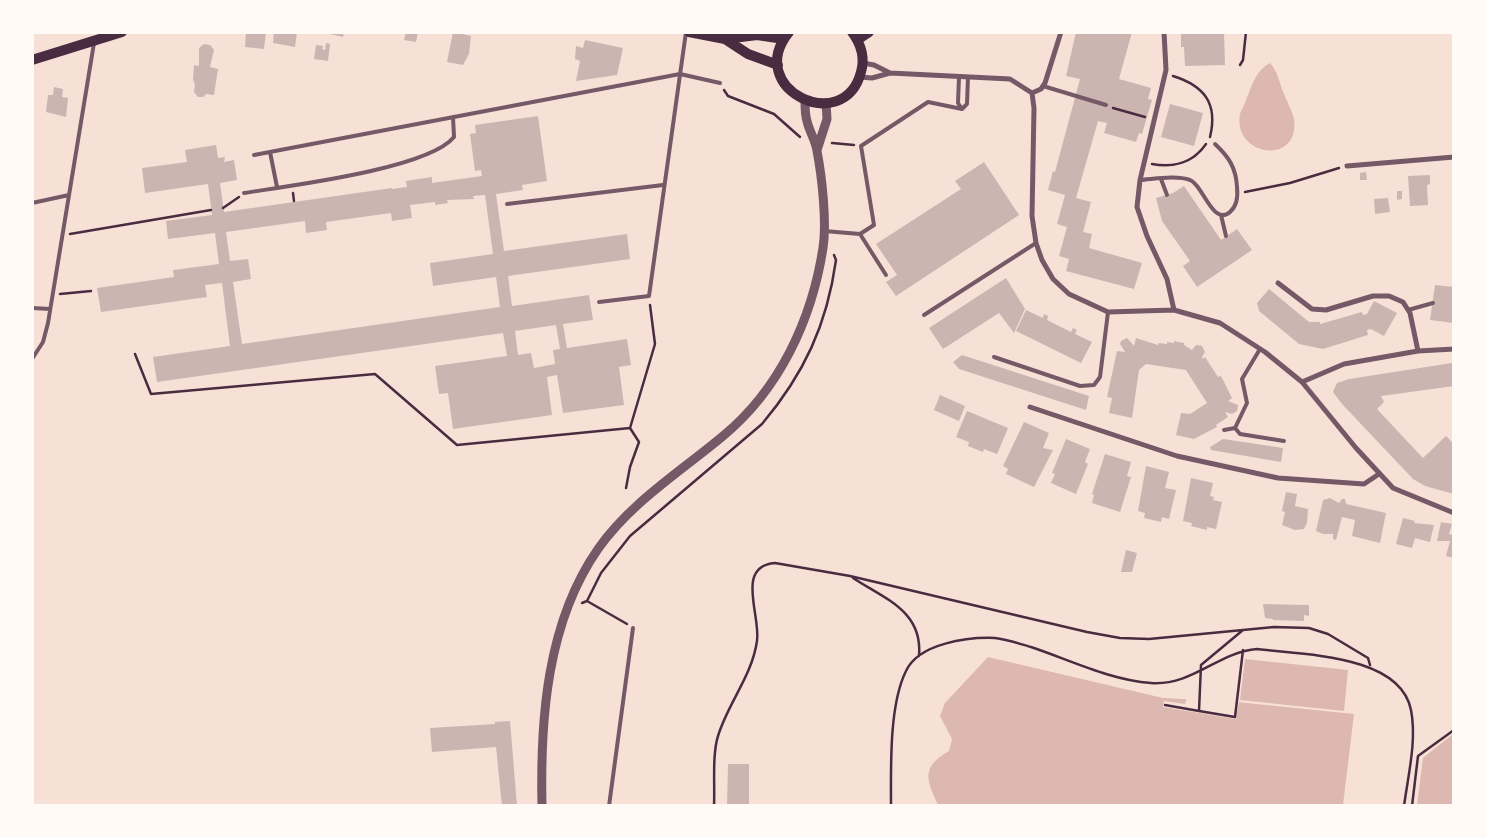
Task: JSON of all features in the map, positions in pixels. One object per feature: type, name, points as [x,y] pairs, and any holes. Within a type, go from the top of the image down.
[{"type":"main road","points":[[32,60],[122,32]]},
{"type":"main road","points":[[688,32],[725,39],[757,35],[786,36],[779,51],[778,65],[786,86],[805,101],[826,103],[847,94],[860,77],[863,63],[854,36],[869,32]]},
{"type":"main road","points":[[725,39],[748,54],[778,65]]},
{"type":"street","points":[[1032,94],[1043,86],[1062,32]]},
{"type":"street","points":[[1164,32],[1167,52],[1165,74],[1140,180],[1138,207],[1147,236],[1167,279],[1174,310]]},
{"type":"street","points":[[863,63],[874,65],[890,73]]},
{"type":"street","points":[[860,77],[872,78],[890,73],[1010,79],[1032,94],[1034,108],[1032,216],[1036,243],[1042,260],[1054,279],[1069,294],[1108,312],[1174,310],[1220,324],[1260,349],[1302,382],[1379,474],[1393,488],[1454,513]]},
{"type":"street","points":[[542,806],[542,746],[554,656],[563,624],[582,577],[598,549],[652,492],[725,435],[749,411],[783,365],[811,307],[818,278],[824,231],[817,150],[806,121],[805,101]]},
{"type":"street","points":[[817,150],[826,119],[826,103]]},
{"type":"street","points":[[1347,166],[1454,157]]},
{"type":"street","points":[[1278,283],[1312,309],[1326,310],[1373,296],[1389,296],[1403,302],[1408,310],[1418,351]]},
{"type":"street","points":[[1302,382],[1344,364],[1418,351],[1454,349]]},
{"type":"street","points":[[1030,407],[1177,456],[1278,478],[1364,484],[1379,474]]},
{"type":"lane","points":[[599,302],[649,296],[663,185],[688,32]]},
{"type":"lane","points":[[32,359],[43,342],[50,309],[95,40]]},
{"type":"lane","points":[[254,155],[680,74],[720,83]]},
{"type":"lane","points":[[959,77],[958,103],[962,109]]},
{"type":"lane","points":[[962,109],[967,104],[968,77]]},
{"type":"lane","points":[[1043,86],[1107,106]]},
{"type":"lane","points":[[824,231],[860,234],[874,225],[861,146],[928,102],[962,109]]},
{"type":"lane","points":[[244,193],[370,172],[439,150],[454,137],[453,117]]},
{"type":"lane","points":[[1140,180],[1192,180],[1199,187],[1212,210],[1221,215],[1230,212],[1234,207],[1238,193],[1234,168],[1227,155],[1215,144]]},
{"type":"lane","points":[[270,152],[277,187]]},
{"type":"lane","points":[[1161,179],[1167,195]]},
{"type":"lane","points":[[507,204],[663,185]]},
{"type":"lane","points":[[32,203],[69,195]]},
{"type":"lane","points":[[1221,215],[1226,236]]},
{"type":"lane","points":[[860,234],[886,275]]},
{"type":"lane","points":[[924,316],[1036,243]]},
{"type":"lane","points":[[1408,310],[1433,303]]},
{"type":"lane","points":[[32,308],[50,309]]},
{"type":"lane","points":[[994,357],[1080,386],[1094,385],[1100,378],[1108,312]]},
{"type":"lane","points":[[1235,428],[1248,403],[1242,379],[1260,349]]},
{"type":"lane","points":[[1224,430],[1235,428]]},
{"type":"lane","points":[[1235,428],[1240,434],[1284,441]]},
{"type":"lane","points":[[609,806],[633,628]]},
{"type":"path","points":[[1240,65],[1243,60],[1246,32]]},
{"type":"path","points":[[1144,163],[1164,166],[1181,164],[1202,150],[1211,133],[1213,113],[1209,101],[1200,90],[1186,80],[1165,74]]},
{"type":"path","points":[[720,83],[728,96],[774,114],[800,137]]},
{"type":"path","points":[[1107,106],[1145,117]]},
{"type":"path","points":[[832,144],[843,142]]},
{"type":"path","points":[[1238,193],[1280,186],[1347,166]]},
{"type":"path","points":[[223,208],[244,193]]},
{"type":"path","points":[[62,235],[212,210]]},
{"type":"path","points":[[52,295],[91,291]]},
{"type":"path","points":[[626,488],[630,466],[639,442],[630,428],[655,344],[649,296]]},
{"type":"path","points":[[135,354],[151,394],[375,374],[457,445],[630,428]]},
{"type":"path","points":[[714,806],[717,738],[731,702],[753,663],[758,638],[752,597],[753,580],[758,569],[764,564],[775,562],[850,576],[1087,632],[1120,638],[1149,639],[1274,627],[1310,628],[1328,634],[1368,658],[1370,665]]},
{"type":"path","points":[[850,576],[906,612],[917,630],[919,656]]},
{"type":"path","points":[[587,601],[633,628]]},
{"type":"path","points":[[1199,711],[1200,665],[1244,630]]},
{"type":"path","points":[[891,806],[891,753],[898,695],[907,669],[919,656],[938,645],[966,639],[996,638],[1030,647],[1125,679],[1152,683],[1181,680],[1243,650],[1267,650],[1370,665],[1395,682],[1407,697],[1413,729],[1404,806]]},
{"type":"path","points":[[1165,705],[1235,717],[1243,650]]},
{"type":"path","points":[[1412,806],[1418,756],[1454,730]]},
{"type":"path","points":[[1408,773],[1416,774]]},
{"type":"shaded area","points":[[1270,63],[1277,74],[1294,119],[1293,134],[1287,144],[1277,150],[1255,147],[1246,139],[1240,128],[1241,110],[1252,84],[1261,70]]},
{"type":"shaded area","points":[[988,657],[1163,698],[1237,702],[1354,714],[1343,805],[938,805],[928,774],[934,763],[949,751],[952,739],[940,716],[945,703]]},
{"type":"shaded area","points":[[1245,659],[1348,670],[1344,711],[1240,700]]},
{"type":"shaded area","points":[[1453,734],[1453,805],[1417,805],[1423,758]]},
{"type":"pier","points":[[1187,697],[1239,701],[1236,719],[1163,707],[1164,701],[1185,704]]},
{"type":"building","points":[[246,32],[266,32],[264,49],[245,47]]},
{"type":"building","points":[[274,32],[297,32],[295,47],[273,43]]},
{"type":"building","points":[[321,32],[344,32],[343,37]]},
{"type":"building","points":[[406,32],[418,32],[416,42],[404,40]]},
{"type":"building","points":[[453,32],[471,36],[469,54],[463,65],[447,62]]},
{"type":"building","points":[[1076,32],[1132,32],[1119,79],[1151,88],[1148,99],[1152,100],[1142,134],[1139,133],[1136,142],[1104,133],[1107,123],[1098,121],[1076,198],[1091,202],[1083,232],[1092,234],[1089,248],[1142,263],[1134,289],[1066,271],[1069,259],[1059,256],[1067,227],[1057,224],[1065,195],[1048,190],[1053,171],[1055,172],[1080,79],[1066,76]]},
{"type":"building","points":[[1184,32],[1224,32],[1225,65],[1185,66],[1184,47],[1181,47],[1181,34]]},
{"type":"building","points":[[585,40],[623,48],[617,75],[576,81],[580,61],[575,59],[576,46],[583,48]]},
{"type":"building","points":[[326,43],[330,44],[328,61],[314,59],[316,45],[323,46],[322,49],[325,50]]},
{"type":"building","points":[[204,44],[210,45],[214,50],[210,67],[218,69],[214,95],[206,94],[203,97],[198,97],[194,92],[194,65],[199,66],[199,48]]},
{"type":"building","points":[[54,87],[63,89],[62,97],[68,98],[66,117],[46,112],[48,95],[53,95]]},
{"type":"building","points":[[1170,104],[1203,113],[1194,146],[1161,137]]},
{"type":"building","points":[[538,116],[547,181],[522,185],[523,190],[496,194],[504,251],[627,234],[630,259],[508,276],[512,306],[589,295],[593,320],[563,324],[567,348],[627,339],[631,365],[619,367],[624,405],[563,413],[557,375],[547,377],[552,415],[453,429],[448,393],[439,394],[435,366],[507,356],[503,333],[157,382],[153,357],[230,346],[222,283],[205,285],[207,297],[101,312],[97,288],[174,277],[173,270],[219,264],[215,233],[168,239],[166,221],[212,215],[208,184],[145,193],[142,168],[187,162],[185,150],[216,145],[218,158],[225,157],[224,162],[234,160],[237,180],[220,183],[224,212],[407,187],[406,181],[432,177],[432,183],[482,176],[481,170],[475,171],[470,134],[476,133],[475,125]],"holes":[[[485,195],[493,254],[430,263],[433,286],[496,277],[500,307],[242,344],[233,282],[251,279],[248,259],[230,261],[226,232],[305,221],[306,233],[327,230],[326,222],[391,213],[392,221],[412,218],[410,205],[435,202],[435,205],[448,203],[447,200],[474,199],[473,196]],[[556,325],[560,349],[553,350],[555,364],[534,368],[531,353],[518,355],[515,331]]]},
{"type":"building","points":[[984,162],[1019,215],[896,296],[886,282],[897,275],[876,244],[961,189],[955,181]]},
{"type":"building","points":[[1366,172],[1367,180],[1360,180],[1360,173]]},
{"type":"building","points":[[1430,175],[1430,184],[1427,185],[1428,205],[1410,206],[1408,176]]},
{"type":"building","points":[[1184,186],[1221,240],[1237,229],[1252,250],[1197,287],[1183,266],[1190,261],[1162,221],[1156,198],[1173,193]]},
{"type":"building","points":[[1397,191],[1402,191],[1402,199],[1397,200]]},
{"type":"building","points":[[1388,198],[1390,212],[1375,214],[1374,199]]},
{"type":"building","points":[[1006,278],[1025,309],[1014,333],[999,313],[943,349],[929,328]]},
{"type":"building","points":[[1435,285],[1454,287],[1454,323],[1430,320]]},
{"type":"building","points":[[1269,289],[1309,322],[1320,322],[1320,324],[1362,312],[1363,315],[1367,314],[1374,301],[1397,313],[1384,336],[1371,329],[1367,330],[1368,335],[1323,349],[1299,344],[1259,311],[1257,303]]},
{"type":"building","points":[[1026,310],[1043,318],[1044,314],[1048,316],[1047,320],[1071,332],[1073,328],[1077,330],[1075,334],[1092,342],[1081,363],[1016,331]]},
{"type":"building","points":[[1127,338],[1134,346],[1136,338],[1158,345],[1159,343],[1167,344],[1167,342],[1174,343],[1174,341],[1184,343],[1184,345],[1192,350],[1196,345],[1202,346],[1205,352],[1202,357],[1203,359],[1205,357],[1218,377],[1221,376],[1232,398],[1228,401],[1238,405],[1237,411],[1232,414],[1225,412],[1228,417],[1216,425],[1217,427],[1194,439],[1176,435],[1181,413],[1190,414],[1207,403],[1186,370],[1146,364],[1139,370],[1132,418],[1109,413],[1112,398],[1107,397],[1117,351],[1125,352],[1120,344],[1121,341]]},
{"type":"building","points":[[962,355],[1089,396],[1086,410],[959,369],[953,362]]},
{"type":"building","points":[[1452,363],[1454,386],[1381,396],[1384,402],[1377,409],[1423,458],[1446,436],[1454,444],[1454,494],[1425,486],[1413,479],[1333,392],[1337,383],[1349,379]]},
{"type":"building","points":[[940,395],[965,406],[959,421],[934,410]]},
{"type":"building","points":[[967,411],[1008,428],[997,454],[984,449],[983,452],[968,446],[969,442],[956,437]]},
{"type":"building","points":[[1024,422],[1049,433],[1043,448],[1053,450],[1034,487],[1006,474],[1008,469],[1003,466]]},
{"type":"building","points":[[1066,439],[1090,449],[1085,462],[1088,464],[1076,494],[1051,483],[1055,474],[1052,473]]},
{"type":"building","points":[[1223,439],[1283,448],[1281,462],[1211,450],[1210,447]]},
{"type":"building","points":[[1105,454],[1131,462],[1127,476],[1131,477],[1120,512],[1092,503],[1094,495],[1092,494]]},
{"type":"building","points":[[1146,466],[1169,472],[1165,488],[1176,490],[1169,519],[1162,517],[1161,522],[1144,518],[1145,513],[1138,511]]},
{"type":"building","points":[[1191,478],[1213,483],[1210,496],[1214,497],[1213,500],[1222,502],[1216,529],[1207,527],[1207,530],[1191,526],[1192,523],[1183,521]]},
{"type":"building","points":[[1286,492],[1297,494],[1295,506],[1308,509],[1307,523],[1304,529],[1295,530],[1282,525],[1285,512],[1282,511]]},
{"type":"building","points":[[1330,498],[1339,503],[1342,499],[1345,499],[1346,504],[1386,513],[1380,543],[1352,536],[1355,520],[1342,517],[1336,540],[1333,539],[1333,534],[1323,534],[1316,531],[1323,500]]},
{"type":"building","points":[[1403,518],[1415,521],[1414,523],[1434,525],[1430,542],[1415,538],[1412,548],[1396,544]]},
{"type":"building","points":[[1441,522],[1452,524],[1449,534],[1454,535],[1454,558],[1446,556],[1450,541],[1437,541]]},
{"type":"building","points":[[1126,550],[1137,553],[1132,572],[1121,572]]},
{"type":"building","points":[[1263,604],[1309,605],[1309,616],[1304,615],[1304,621],[1265,618]]},
{"type":"building","points":[[510,721],[517,806],[502,806],[496,747],[432,752],[430,728],[495,724],[495,722]]},
{"type":"building","points":[[728,764],[749,764],[749,806],[727,806]]}]
